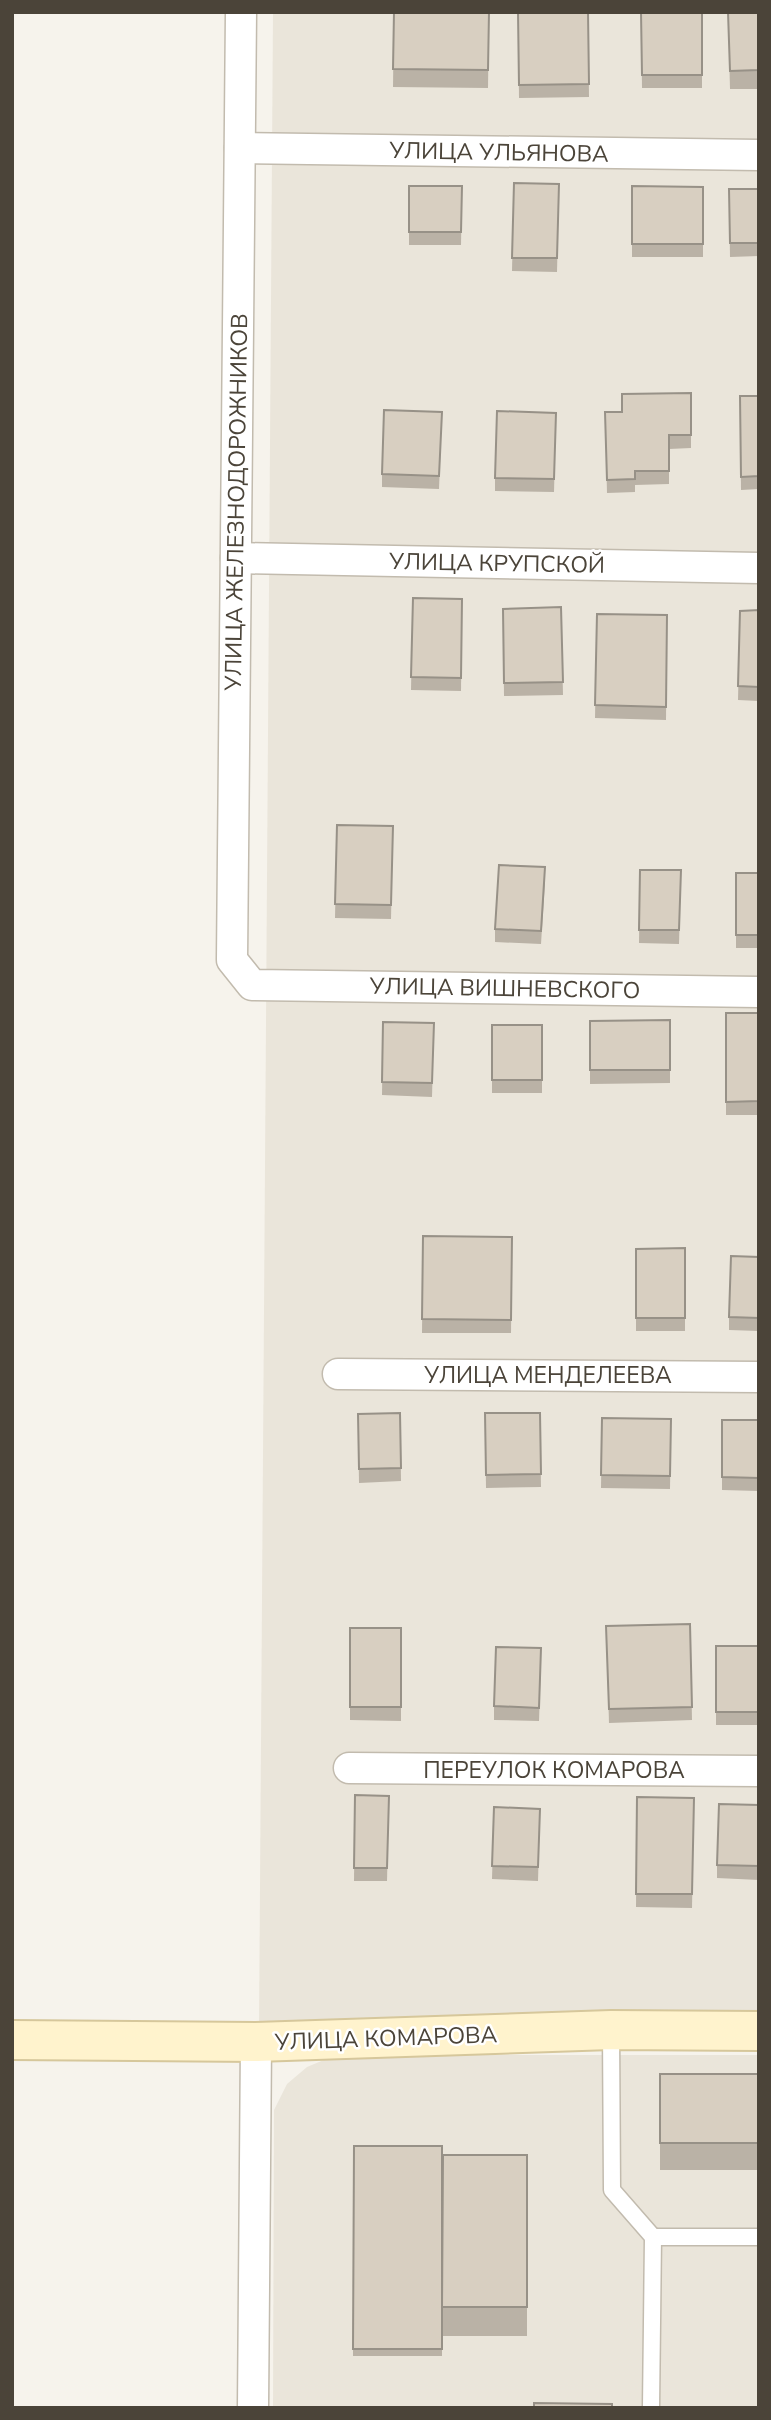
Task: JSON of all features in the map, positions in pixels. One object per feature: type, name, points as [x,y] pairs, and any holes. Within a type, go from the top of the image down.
[{"type":"street","name":"УЛИЦА ЖЕЛЕЗНОДОРОЖНИКОВ","points":[[241,12],[232,960],[252,985]]},
{"type":"street","name":"УЛИЦА УЛЬЯНОВА","points":[[240,149],[759,155]]},
{"type":"street","name":"УЛИЦА КРУПСКОЙ","points":[[236,558],[759,568]]},
{"type":"street","name":"УЛИЦА ВИШНЕВСКОГО","points":[[252,985],[759,992]]},
{"type":"street","name":"УЛИЦА МЕНДЕЛЕЕВА","points":[[338,1374],[759,1377]]},
{"type":"street","name":"ПЕРЕУЛОК КОМАРОВА","points":[[349,1768],[759,1771]]},
{"type":"street","name":"УЛИЦА КОМАРОВА","points":[[12,2040],[256,2042],[611,2030],[759,2031]]},
{"type":"street","points":[[253,2408],[256,2042]]},
{"type":"lane","points":[[611,2030],[612,2190],[653,2237],[651,2408]]},
{"type":"lane","points":[[653,2237],[759,2237]]},
{"type":"shaded area","points":[[273,12],[759,12],[759,2020],[259,2032]]},
{"type":"shaded area","points":[[336,2055],[759,2055],[759,2408],[273,2408],[274,2110],[287,2084],[307,2067]]},
{"type":"building","points":[[394,12],[489,12],[488,70],[393,69]]},
{"type":"building","points":[[518,12],[588,12],[589,84],[519,85]]},
{"type":"building","points":[[641,12],[702,12],[702,75],[642,75]]},
{"type":"building","points":[[728,12],[759,12],[759,70],[730,71]]},
{"type":"building","points":[[514,183],[559,184],[557,258],[512,258]]},
{"type":"building","points":[[409,186],[462,186],[461,232],[409,232]]},
{"type":"building","points":[[632,186],[703,187],[703,244],[632,244]]},
{"type":"building","points":[[729,189],[759,189],[759,243],[730,243]]},
{"type":"building","points":[[691,393],[691,435],[669,435],[669,471],[635,471],[635,479],[607,480],[605,412],[622,412],[622,394]]},
{"type":"building","points":[[740,396],[759,396],[759,476],[741,477]]},
{"type":"building","points":[[384,410],[442,412],[439,476],[382,474]]},
{"type":"building","points":[[497,411],[556,413],[554,479],[495,478]]},
{"type":"building","points":[[413,598],[462,599],[461,678],[411,677]]},
{"type":"building","points":[[561,607],[563,682],[504,683],[503,609]]},
{"type":"building","points":[[759,610],[759,687],[738,686],[740,611]]},
{"type":"building","points":[[597,614],[667,615],[666,707],[595,705]]},
{"type":"building","points":[[337,825],[393,826],[391,905],[335,904]]},
{"type":"building","points":[[499,865],[545,867],[541,931],[495,929]]},
{"type":"building","points":[[640,870],[681,870],[679,930],[639,930]]},
{"type":"building","points":[[736,873],[759,873],[759,935],[736,935]]},
{"type":"building","points":[[726,1013],[759,1013],[759,1101],[726,1102]]},
{"type":"building","points":[[670,1020],[670,1070],[590,1070],[590,1021]]},
{"type":"building","points":[[383,1022],[434,1023],[432,1083],[382,1082]]},
{"type":"building","points":[[492,1025],[542,1025],[542,1080],[492,1080]]},
{"type":"building","points":[[423,1236],[512,1237],[511,1320],[422,1319]]},
{"type":"building","points":[[685,1248],[685,1318],[636,1318],[636,1249]]},
{"type":"building","points":[[731,1256],[759,1257],[759,1318],[729,1317]]},
{"type":"building","points":[[400,1413],[401,1468],[359,1469],[358,1414]]},
{"type":"building","points":[[485,1413],[540,1413],[541,1474],[486,1475]]},
{"type":"building","points":[[602,1418],[671,1419],[670,1476],[601,1475]]},
{"type":"building","points":[[722,1420],[759,1420],[759,1478],[722,1477]]},
{"type":"building","points":[[690,1624],[692,1707],[609,1709],[606,1626]]},
{"type":"building","points":[[350,1628],[401,1628],[401,1707],[350,1707]]},
{"type":"building","points":[[716,1646],[759,1646],[759,1712],[716,1712]]},
{"type":"building","points":[[496,1647],[541,1648],[539,1708],[494,1706]]},
{"type":"building","points":[[355,1795],[389,1796],[387,1868],[354,1868]]},
{"type":"building","points":[[637,1797],[694,1798],[692,1894],[636,1894]]},
{"type":"building","points":[[719,1804],[759,1805],[759,1866],[717,1865]]},
{"type":"building","points":[[494,1807],[540,1809],[538,1867],[492,1866]]},
{"type":"building","points":[[660,2074],[759,2074],[759,2143],[660,2143]]},
{"type":"building","points":[[354,2146],[442,2146],[442,2349],[353,2349]]},
{"type":"building","points":[[443,2155],[527,2155],[527,2307],[442,2307]]},
{"type":"building","points":[[534,2403],[612,2404],[612,2408],[534,2408]]}]
